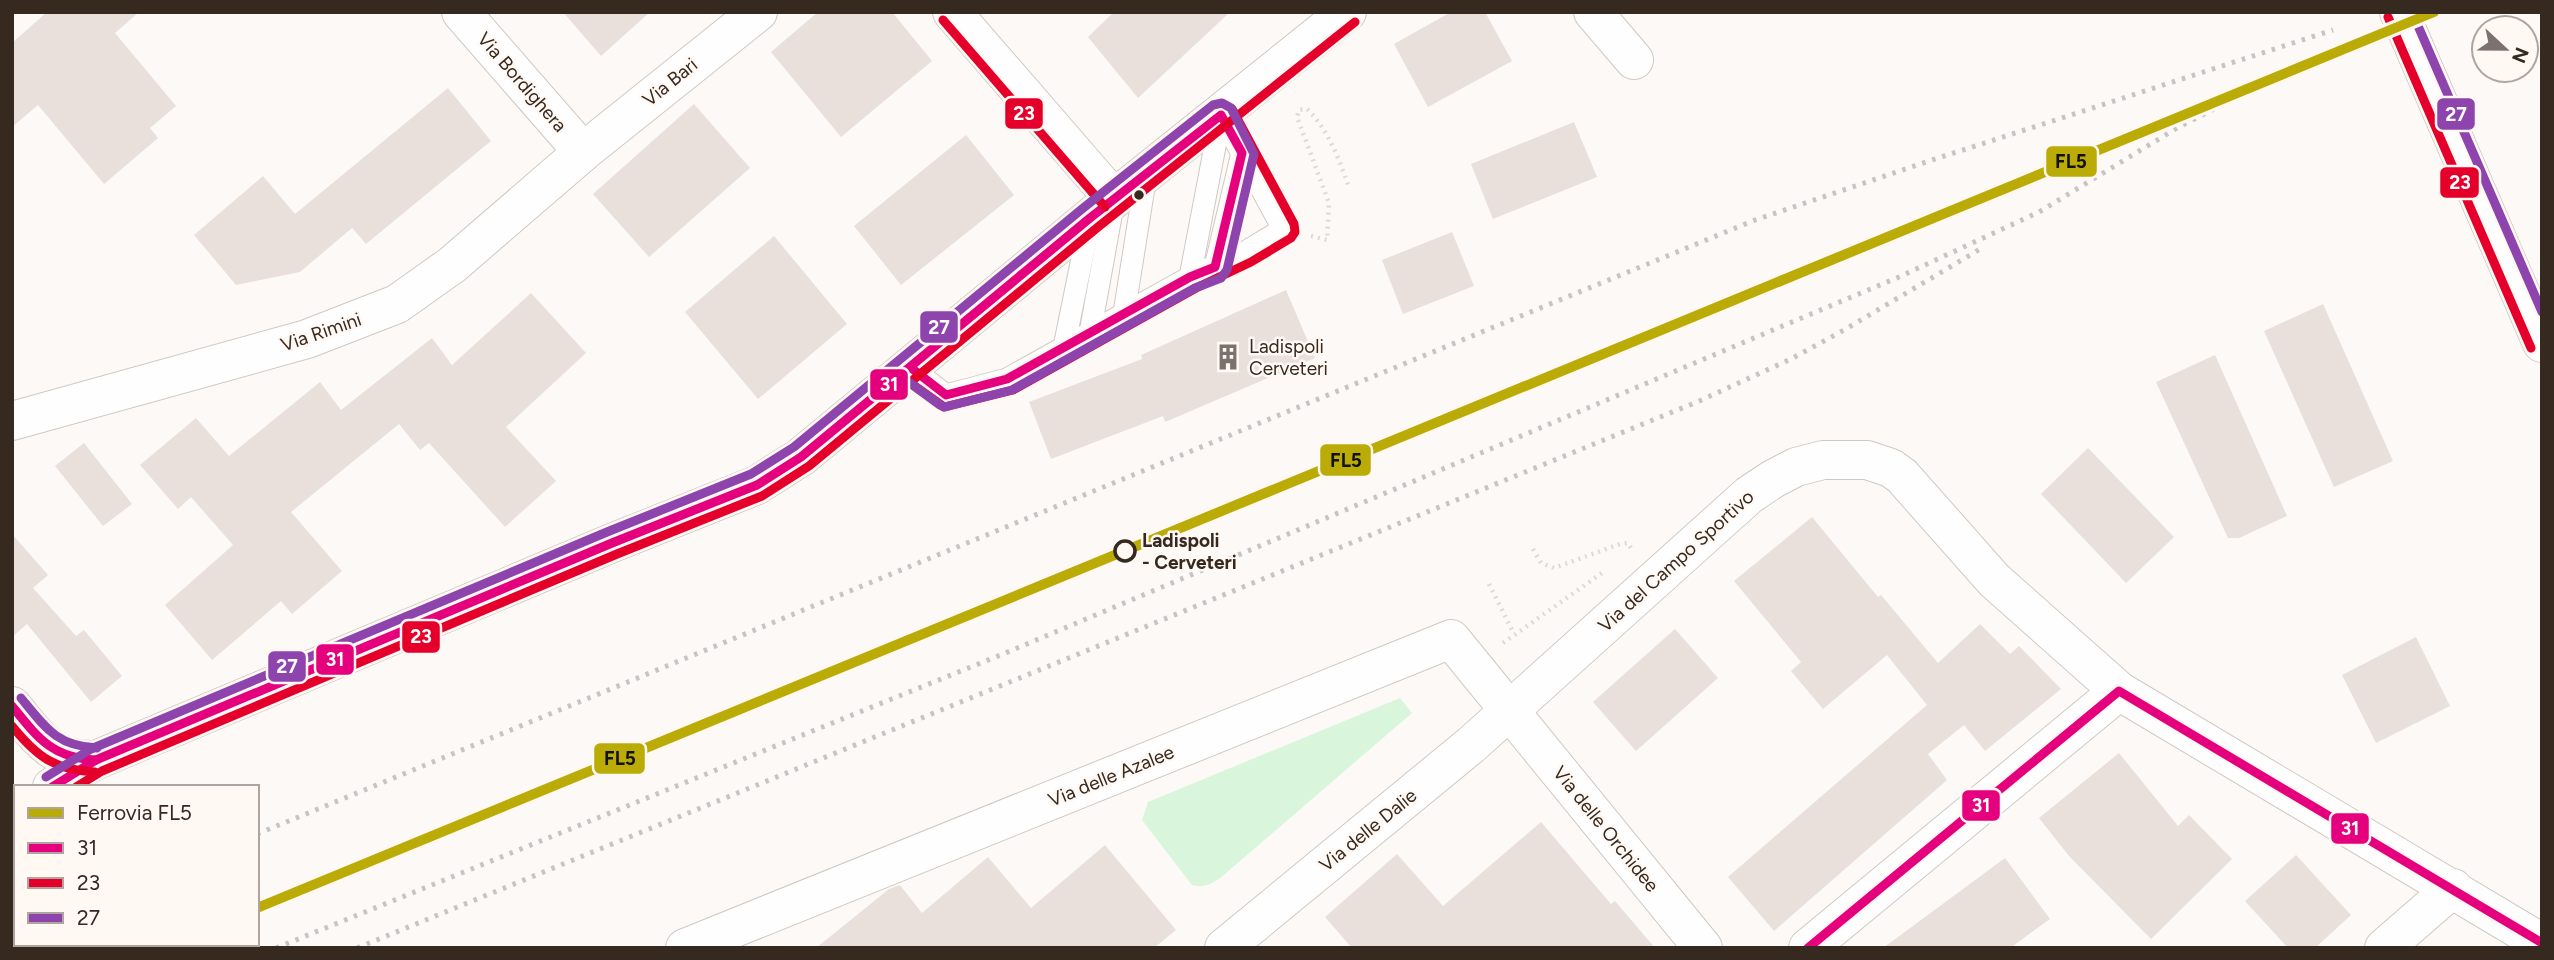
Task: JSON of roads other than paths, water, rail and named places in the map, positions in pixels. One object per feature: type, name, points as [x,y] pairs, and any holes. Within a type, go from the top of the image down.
[{"type":"street","name":"Via Bordighera","points":[[461,12],[583,152]]},
{"type":"street","name":"Via Bari","points":[[583,152],[758,12]]},
{"type":"street","points":[[952,12],[1102,209]]},
{"type":"street","points":[[55,785],[96,760],[599,548],[757,485],[801,457],[1347,12]]},
{"type":"street","points":[[1593,12],[1634,60]]},
{"type":"street","points":[[2399,12],[2542,343]]},
{"type":"street","name":"Via Rimini","points":[[12,421],[307,340],[384,310],[438,276],[583,152]]},
{"type":"street","name":"Via del Campo Sportivo","points":[[1510,710],[1761,486],[1796,467],[1810,463],[1854,459],[1879,463],[1902,476],[1994,580],[2119,691],[2453,888],[2524,940]]},
{"type":"street","name":"Via delle Azalee","points":[[685,948],[1451,639],[1510,710]]},
{"type":"street","points":[[1808,948],[2119,691]]},
{"type":"street","points":[[12,706],[51,751],[72,759],[96,760]]},
{"type":"street","name":"Via delle Dalie","points":[[1224,948],[1510,710]]},
{"type":"street","name":"Via delle Orchidee","points":[[1510,710],[1703,948]]},
{"type":"street","points":[[2384,948],[2453,888]]},
{"type":"lane","points":[[910,367],[946,395],[1007,379],[1190,277],[1215,267],[1283,229],[1221,115]]},
{"type":"lane","points":[[1190,277],[1221,115]]},
{"type":"lane","points":[[1215,267],[1242,153]]},
{"type":"lane","points":[[1125,313],[1146,175]]},
{"type":"lane","points":[[1090,333],[1102,209]]},
{"type":"lane","points":[[1064,347],[1102,209]]},
{"type":"railway","points":[[259,833],[1755,220],[2333,30]]},
{"type":"railway","points":[[276,948],[1003,654],[1899,277],[2039,212],[2177,128],[2313,62]]},
{"type":"railway","points":[[357,948],[1697,402],[1791,359],[1982,248]]},
{"type":"rail line","name":"FL5","points":[[259,907],[2434,12]]},
{"type":"place","name":"Ladispoli Cerveteri","points":[[1228,357]]},
{"type":"place","name":"Ladispoli - Cerveteri","points":[[1125,551]]}]
